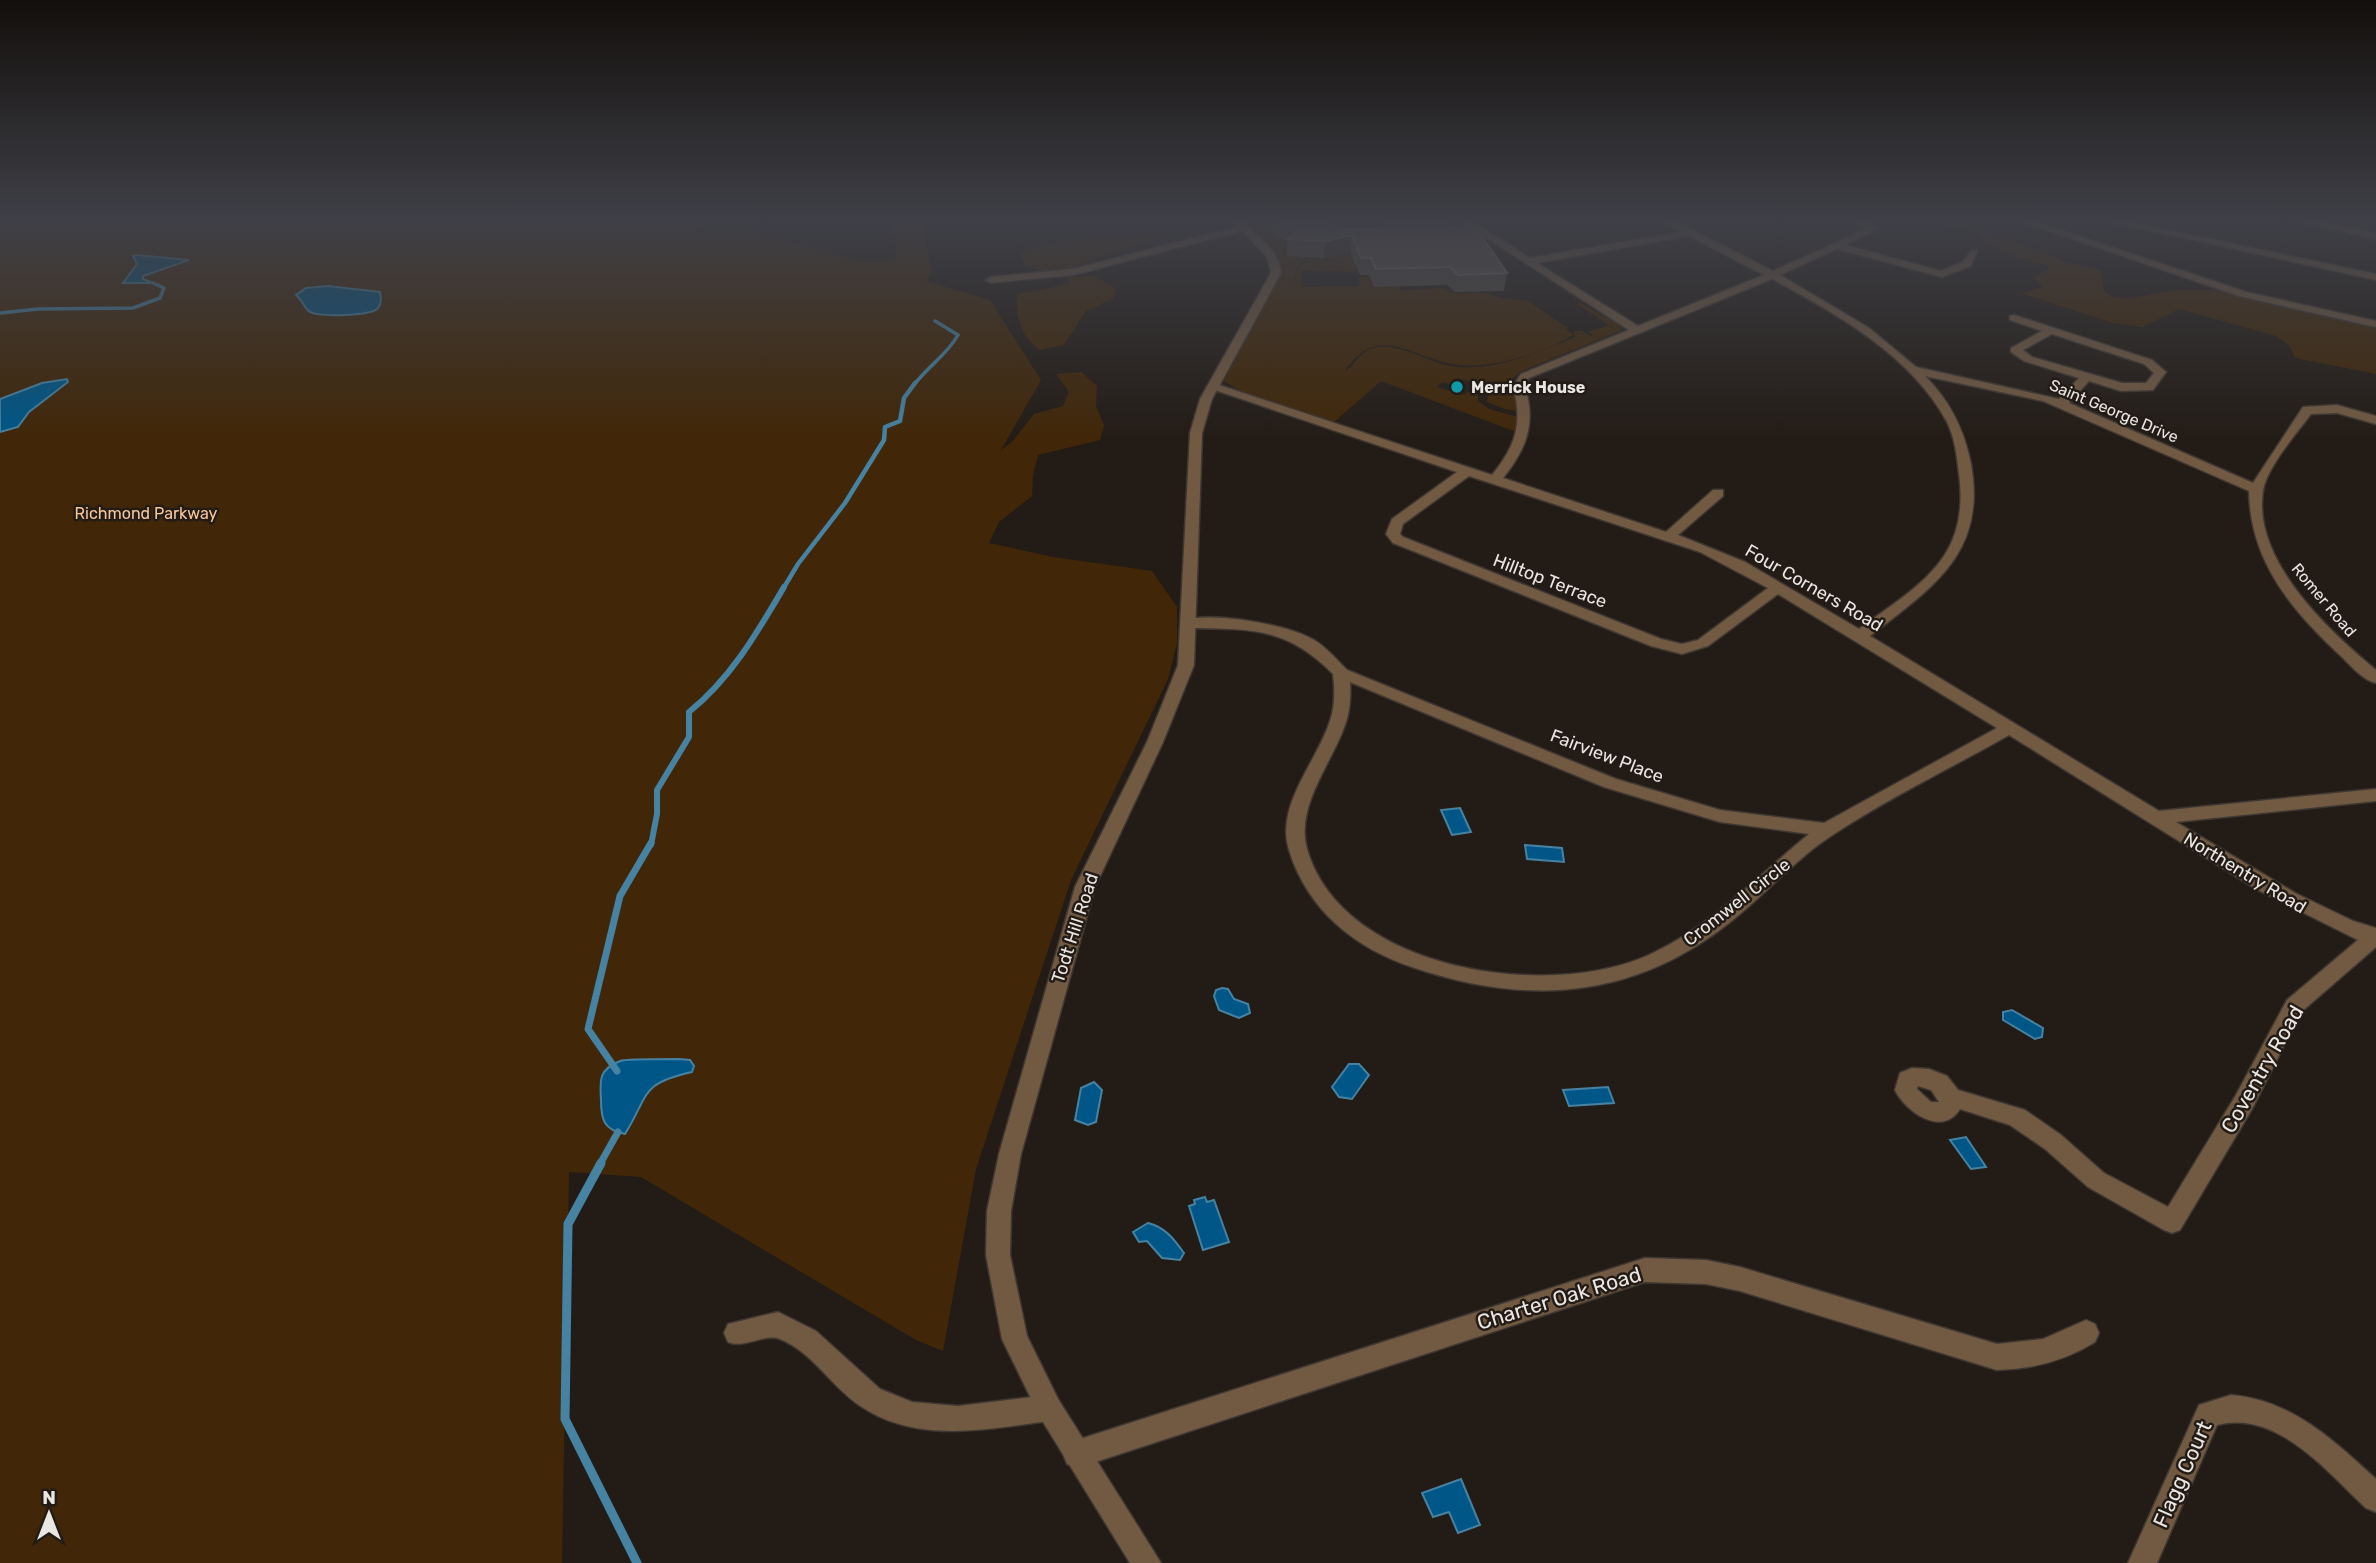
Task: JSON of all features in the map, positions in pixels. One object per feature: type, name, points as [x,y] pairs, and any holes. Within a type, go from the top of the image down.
[{"type":"street","name":"Todt Hill Road","points":[[1147,1563],[1049,1408],[1016,1339],[998,1255],[999,1211],[1010,1154],[1085,887],[1175,699],[1186,665],[1196,433],[1212,387],[1265,293]]},
{"type":"street","points":[[1580,293],[1637,330]]},
{"type":"street","points":[[1494,480],[1508,464],[1523,436],[1527,412],[1519,380],[1728,293]]},
{"type":"street","points":[[1800,293],[1856,325],[1914,370],[1940,401],[1958,434],[1969,492],[1968,511],[1955,549],[1942,569],[1860,636]]},
{"type":"street","points":[[2239,293],[2376,324]]},
{"type":"street","points":[[2014,318],[2052,330],[2148,362],[2160,372],[2149,387],[2138,389],[2087,377],[2017,353],[2016,348],[2052,330]]},
{"type":"street","name":"Saint George Drive","points":[[1914,370],[2031,394],[2062,404],[2256,489]]},
{"type":"street","points":[[2062,404],[2087,377]]},
{"type":"street","name":"Four Corners Road","points":[[1212,387],[1669,536],[1740,565],[2156,818]]},
{"type":"street","points":[[2256,489],[2307,410],[2337,409],[2376,421]]},
{"type":"street","name":"Hilltop Terrace","points":[[1467,471],[1397,522],[1393,534],[1398,540],[1656,643],[1682,649],[1703,643],[1777,588]]},
{"type":"street","name":"Romer Road","points":[[2256,489],[2257,522],[2272,564],[2305,610],[2346,654],[2376,678]]},
{"type":"street","points":[[1669,536],[1718,493]]},
{"type":"street","name":"Fairview Place","points":[[1189,623],[1265,630],[1292,636],[1308,643],[1341,673],[1654,799],[1720,816],[1826,830]]},
{"type":"street","name":"Cromwell Circle","points":[[1341,673],[1342,706],[1338,723],[1301,806],[1296,837],[1298,850],[1317,895],[1333,915],[1378,947],[1408,960],[1491,979],[1585,979],[1627,971],[1658,960],[1693,939],[1826,830]]},
{"type":"street","points":[[1826,830],[2010,728]]},
{"type":"street","points":[[2156,818],[2376,795]]},
{"type":"street","name":"Northentry Road","points":[[2156,818],[2242,875],[2303,909],[2375,938]]},
{"type":"street","name":"Coventry Road","points":[[1950,1097],[2017,1117],[2053,1142],[2096,1180],[2172,1222],[2244,1102],[2294,1006],[2375,938]]},
{"type":"street","name":"Charter Oak Road","points":[[1077,1454],[1645,1270],[1696,1271],[1740,1279],[1997,1357],[2030,1357],[2050,1352],[2086,1333]]},
{"type":"street","points":[[737,1333],[778,1325],[807,1340],[871,1398],[912,1415],[958,1419],[1049,1408]]},
{"type":"street","name":"Flagg Court","points":[[2143,1563],[2208,1414],[2223,1407],[2264,1411],[2289,1424],[2376,1498]]},
{"type":"green space","name":"Richmond Parkway","points":[[0,293],[966,293],[990,300],[1041,380],[1001,450],[1012,442],[1034,414],[1063,406],[1069,392],[1056,374],[1081,372],[1097,386],[1096,406],[1104,425],[1100,440],[1038,455],[1033,474],[1032,496],[999,522],[989,543],[1053,557],[1152,571],[1177,607],[1177,643],[1168,679],[1071,880],[976,1169],[943,1351],[916,1340],[641,1177],[569,1172],[562,1563],[0,1563]]},
{"type":"green space","points":[[1115,293],[1114,298],[1086,311],[1064,345],[1039,350],[1020,325],[1017,294]]},
{"type":"green space","points":[[1270,293],[1487,293],[1501,298],[1528,301],[1568,328],[1565,329],[1573,335],[1548,348],[1519,358],[1474,365],[1444,362],[1398,347],[1384,345],[1371,348],[1358,356],[1345,371],[1365,352],[1383,347],[1401,349],[1445,365],[1478,367],[1495,365],[1512,361],[1544,350],[1575,337],[1574,332],[1580,330],[1591,336],[1594,335],[1588,332],[1609,325],[1577,304],[1579,302],[1618,324],[1622,330],[1520,372],[1514,377],[1513,385],[1489,387],[1479,393],[1469,390],[1475,383],[1457,378],[1450,384],[1442,382],[1437,387],[1464,395],[1468,392],[1478,394],[1478,401],[1489,409],[1522,418],[1519,433],[1381,381],[1333,423],[1238,390],[1224,381]]},
{"type":"green space","points":[[2021,293],[2107,293],[2126,299],[2160,293],[2231,293],[2376,327],[2376,374],[2295,358],[2289,345],[2276,336],[2179,309],[2143,327],[2113,323]]},
{"type":"green space","points":[[1498,390],[1514,390],[1520,411],[1504,409],[1487,402],[1488,396]]},
{"type":"water","points":[[380,293],[381,299],[377,309],[372,311],[323,315],[310,312],[296,295]]},
{"type":"water","points":[[67,379],[68,382],[29,412],[18,427],[0,432],[0,399],[42,383]]},
{"type":"water","points":[[1460,808],[1471,832],[1452,835],[1441,810]]},
{"type":"water","points":[[1525,845],[1562,848],[1564,862],[1527,859]]},
{"type":"water","points":[[1228,989],[1234,999],[1248,1004],[1250,1013],[1239,1018],[1219,1010],[1214,996],[1216,990]]},
{"type":"water","points":[[2012,1010],[2043,1028],[2042,1037],[2035,1039],[2003,1020],[2003,1012]]},
{"type":"water","points":[[623,1060],[690,1060],[694,1066],[692,1072],[675,1076],[654,1086],[643,1100],[625,1134],[608,1127],[602,1113],[600,1087],[602,1076],[608,1068]]},
{"type":"water","points":[[1349,1064],[1359,1064],[1369,1075],[1352,1099],[1339,1097],[1332,1087]]},
{"type":"water","points":[[1094,1082],[1102,1090],[1096,1122],[1088,1125],[1075,1120],[1081,1088]]},
{"type":"water","points":[[1608,1087],[1614,1103],[1569,1106],[1563,1090]]},
{"type":"water","points":[[1966,1137],[1986,1167],[1971,1169],[1950,1140]]},
{"type":"water","points":[[1205,1197],[1207,1202],[1214,1200],[1229,1242],[1203,1250],[1189,1206],[1195,1204],[1194,1200]]},
{"type":"water","points":[[1148,1223],[1159,1227],[1173,1238],[1184,1253],[1180,1260],[1162,1258],[1147,1241],[1139,1242],[1133,1232]]},
{"type":"water","points":[[1461,1479],[1480,1525],[1458,1533],[1449,1512],[1433,1517],[1422,1493]]},
{"type":"waterway","points":[[0,313],[38,309],[133,308],[160,298],[162,293]]},
{"type":"waterway","points":[[914,385],[958,335],[935,321]]},
{"type":"waterway","points":[[783,589],[798,564],[845,503],[884,440],[885,427],[900,421],[904,398],[915,383]]},
{"type":"waterway","points":[[651,845],[657,814],[657,790],[689,737],[689,712],[730,670],[784,587]]},
{"type":"waterway","points":[[617,1071],[588,1029],[620,896],[651,843]]},
{"type":"waterway","points":[[600,1164],[618,1132]]},
{"type":"waterway","points":[[601,1163],[568,1224],[565,1419],[637,1563]]},
{"type":"place","name":"Merrick House","points":[[1457,387]]}]
